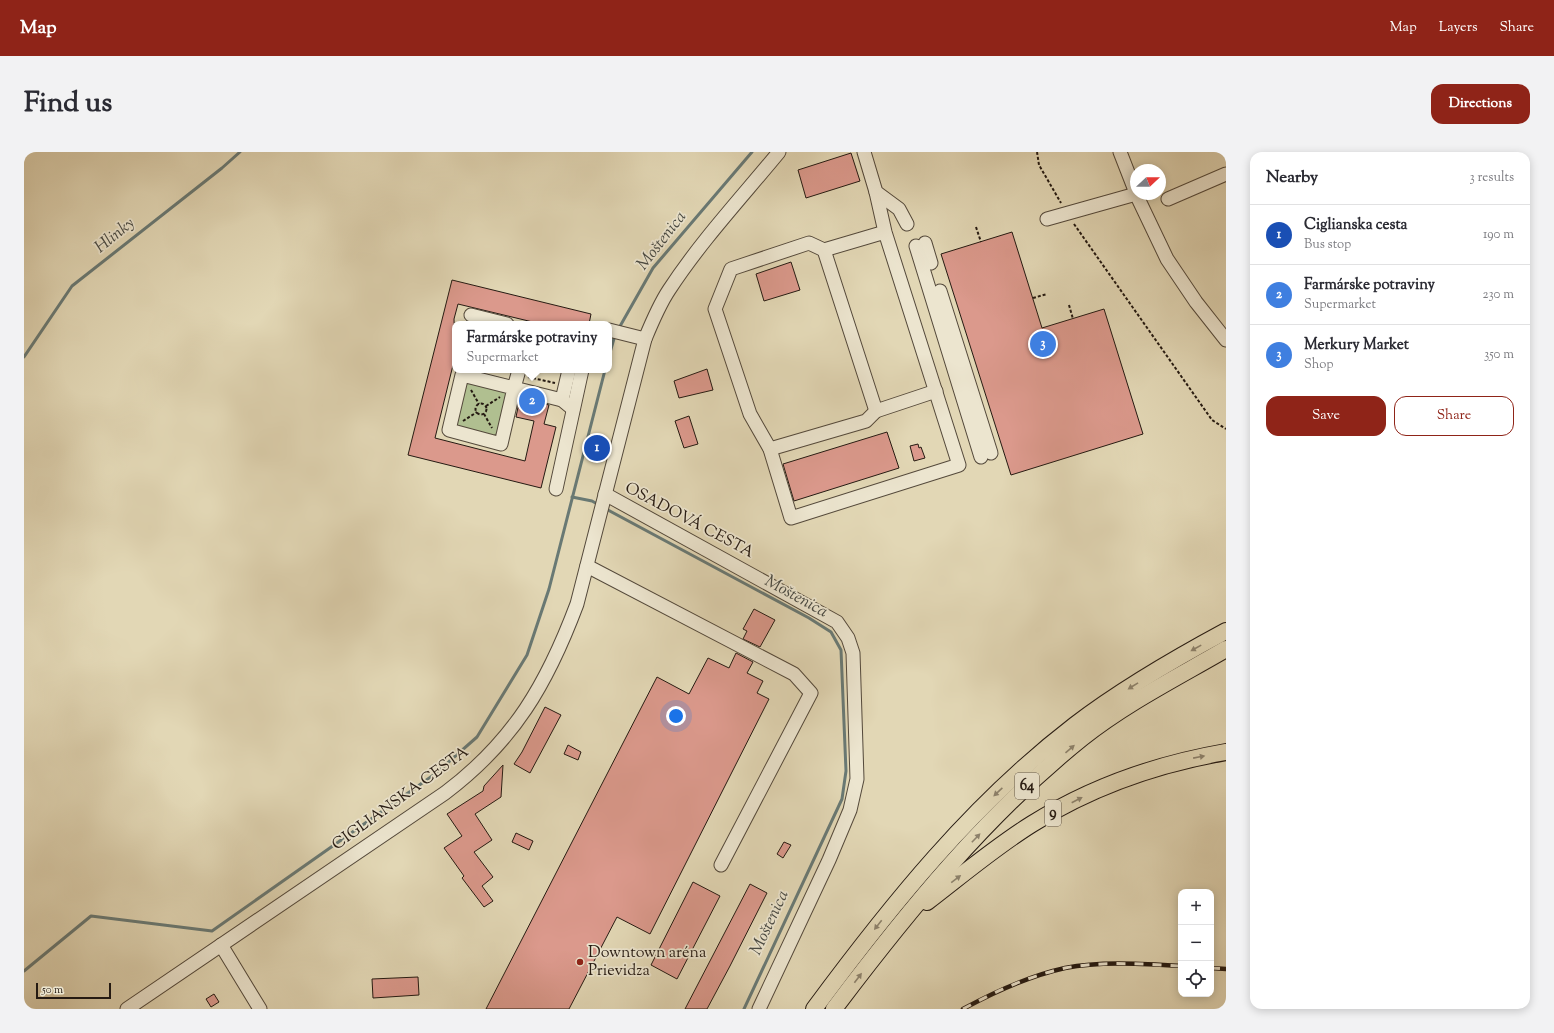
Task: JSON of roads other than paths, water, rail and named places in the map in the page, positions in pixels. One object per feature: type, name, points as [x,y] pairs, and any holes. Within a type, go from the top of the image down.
[{"type":"main road","points":[[814,1009],[902,895],[974,814],[1006,784],[1075,725],[1118,695],[1166,665],[1226,631]]},
{"type":"main road","name":"64","points":[[903,920],[934,882],[1020,793],[1083,737],[1128,706],[1226,649]]},
{"type":"main road","name":"9","points":[[834,1009],[903,920],[1032,824],[1113,783],[1154,768],[1226,752]]},
{"type":"street","name":"CIGLIANSKA CESTA","points":[[127,1009],[445,793],[486,758],[516,724],[548,673],[565,636],[577,604],[645,339],[668,291],[694,255],[779,152]]},
{"type":"street","points":[[864,152],[876,192],[885,232],[959,465],[791,518],[770,450],[750,414],[715,309],[731,269],[810,243],[824,250],[885,232]]},
{"type":"street","points":[[1120,152],[1130,178]]},
{"type":"street","points":[[1168,199],[1226,174]]},
{"type":"street","points":[[876,192],[899,209],[907,224]]},
{"type":"street","points":[[1047,219],[1130,195]]},
{"type":"street","points":[[1139,200],[1167,259],[1196,302],[1226,340]]},
{"type":"street","points":[[921,244],[986,455]]},
{"type":"street","points":[[824,250],[876,411]]},
{"type":"street","points":[[472,316],[494,321]]},
{"type":"street","points":[[614,331],[645,339]]},
{"type":"street","points":[[518,373],[514,388],[501,444],[449,430],[462,375],[514,388],[562,400],[573,409]]},
{"type":"street","points":[[562,400],[568,373]]},
{"type":"street","points":[[556,489],[581,373]]},
{"type":"street","points":[[770,450],[866,421],[876,411],[936,392]]},
{"type":"street","name":"OSADOVÁ CESTA","points":[[603,503],[837,622],[848,638],[853,653],[857,778],[850,810],[829,860],[759,1009]]},
{"type":"street","points":[[587,566],[794,674],[811,693],[720,865]]},
{"type":"street","points":[[220,945],[260,1009]]},
{"type":"waterway","name":"Hlinky","points":[[24,357],[72,286],[222,168],[240,152]]},
{"type":"waterway","name":"Moštenica","points":[[619,328],[653,268],[752,152]]},
{"type":"waterway","name":"Moštenica","points":[[612,346],[615,335]]},
{"type":"waterway","points":[[24,971],[91,916],[212,931],[435,774],[477,737],[527,655],[549,589],[604,373]]},
{"type":"waterway","name":"Moštenica","points":[[572,497],[592,501],[599,505]]},
{"type":"waterway","name":"Moštenica","points":[[606,509],[809,618],[831,632],[841,650],[846,771],[842,799],[744,1009]]},
{"type":"railway","points":[[963,1009],[1013,985],[1039,975],[1065,968],[1093,964],[1178,966]]},
{"type":"railway","points":[[1214,968],[1226,969]]},
{"type":"place","name":"Merkury Market","points":[[1043,344]]},
{"type":"place","name":"Farmárske potraviny","points":[[532,401]]},
{"type":"place","name":"Ciglianska cesta","points":[[597,448]]},
{"type":"place","name":"Downtown aréna Prievidza","points":[[580,962]]}]
